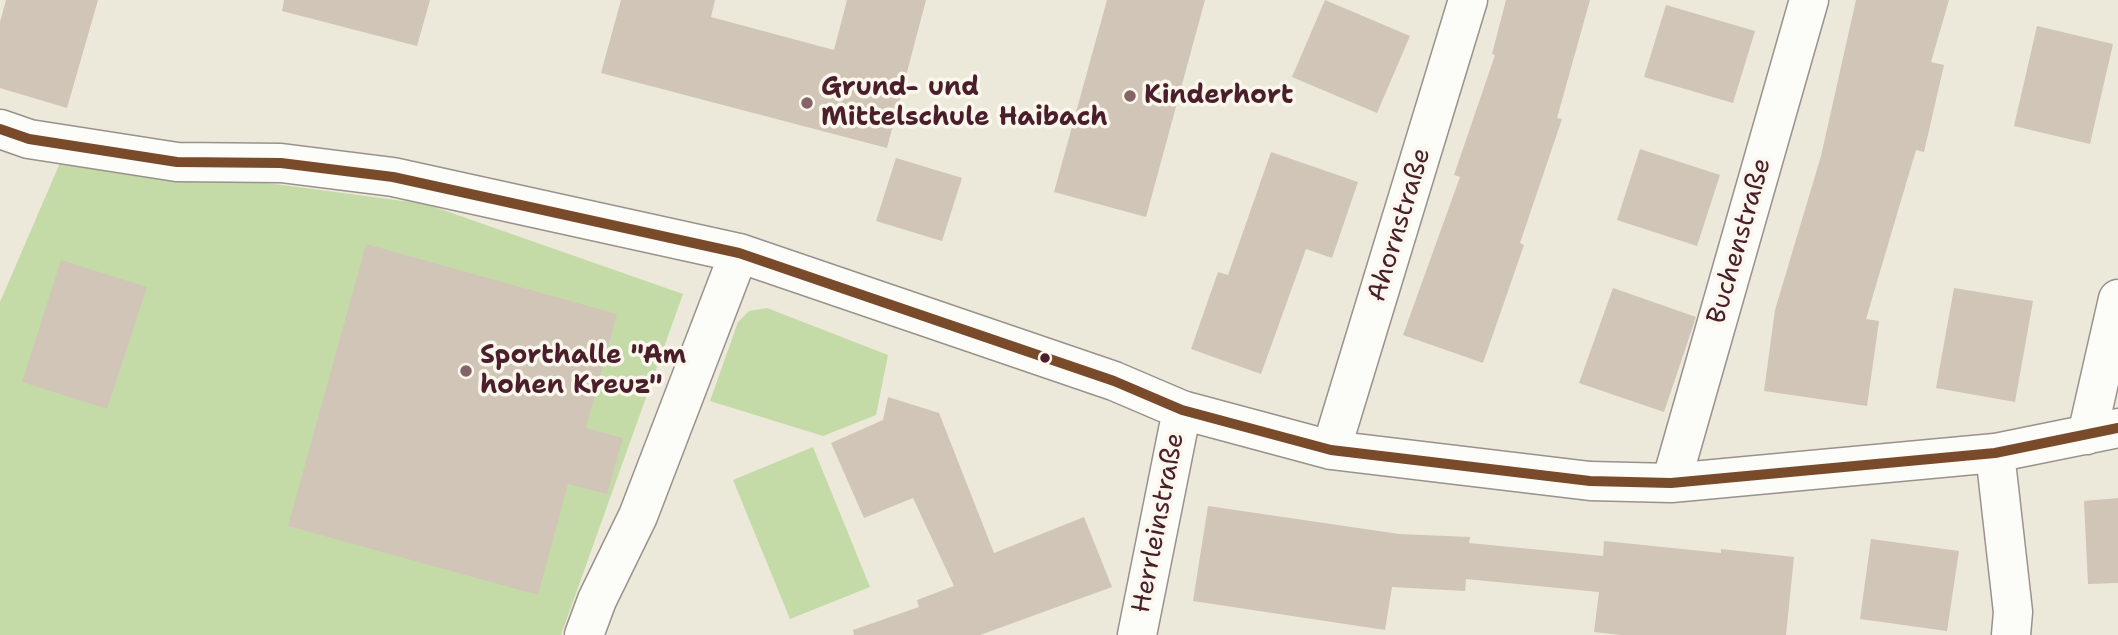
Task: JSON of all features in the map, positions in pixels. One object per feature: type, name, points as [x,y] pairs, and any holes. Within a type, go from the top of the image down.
[{"type":"street","name":"Ahornstraße","points":[[1331,450],[1468,0]]},
{"type":"street","name":"Buchenstraße","points":[[1671,482],[1809,0]]},
{"type":"street","points":[[0,129],[29,138],[177,162],[281,163],[393,177],[739,253],[1114,382],[1182,410],[1331,450],[1590,481],[1671,482],[1995,453],[2102,431],[2118,299]]},
{"type":"street","points":[[584,635],[597,600],[638,516],[739,253]]},
{"type":"street","name":"Herrleinstraße","points":[[1137,635],[1182,410]]},
{"type":"street","points":[[1995,453],[2013,612],[2011,635]]},
{"type":"green space","points":[[63,156],[426,204],[683,294],[561,635],[0,635],[0,302]]},
{"type":"green space","points":[[767,308],[888,355],[876,415],[823,436],[710,401],[738,322],[749,311]]},
{"type":"green space","points":[[813,447],[870,587],[790,619],[733,480]]},
{"type":"building","points":[[6,0],[98,0],[67,108],[0,88],[0,22]]},
{"type":"building","points":[[284,0],[430,0],[417,46],[282,11]]},
{"type":"building","name":"Grund- und Mittelschule Haibach","points":[[621,0],[715,0],[711,17],[834,50],[847,0],[926,0],[887,148],[601,73]]},
{"type":"building","name":"Kinderhort","points":[[1107,0],[1205,0],[1146,217],[1054,192]]},
{"type":"building","points":[[1325,0],[1410,36],[1377,113],[1292,77]]},
{"type":"building","points":[[1506,0],[1590,0],[1557,118],[1562,119],[1520,243],[1524,245],[1483,363],[1403,335],[1460,177],[1454,175],[1495,55],[1492,54]]},
{"type":"building","points":[[1856,0],[1949,0],[1931,62],[1944,65],[1924,152],[1916,150],[1866,319],[1879,321],[1867,406],[1764,391],[1775,310],[1821,156]]},
{"type":"building","points":[[1666,5],[1755,31],[1733,103],[1644,77]]},
{"type":"building","points":[[2037,26],[2113,44],[2090,144],[2014,126]]},
{"type":"building","points":[[1640,149],[1720,175],[1697,246],[1617,220]]},
{"type":"building","points":[[1271,152],[1358,182],[1332,258],[1306,249],[1261,374],[1191,349],[1218,272],[1228,275]]},
{"type":"building","points":[[896,158],[962,178],[942,241],[876,221]]},
{"type":"building","name":"Sporthalle \"Am hohen Kreuz\"","points":[[366,244],[617,314],[586,428],[623,438],[607,494],[568,484],[538,595],[288,526]]},
{"type":"building","points":[[61,260],[147,287],[107,409],[22,382]]},
{"type":"building","points":[[1613,288],[1696,317],[1664,412],[1579,383]]},
{"type":"building","points":[[1954,288],[2033,301],[2015,402],[1936,388]]},
{"type":"building","points":[[888,397],[939,413],[994,553],[1084,517],[1112,587],[980,635],[854,635],[853,630],[919,607],[917,600],[954,586],[913,498],[864,518],[831,443],[883,420]]},
{"type":"building","points":[[2118,498],[2118,583],[2088,584],[2084,501]]},
{"type":"building","points":[[1208,506],[1399,534],[1470,537],[1469,543],[1603,556],[1604,541],[1721,553],[1721,549],[1794,557],[1786,635],[1621,635],[1594,632],[1599,592],[1466,579],[1465,591],[1392,587],[1385,630],[1193,601]]},
{"type":"building","points":[[1871,539],[1959,551],[1947,631],[1860,619]]},
{"type":"transit line","points":[[0,129],[29,139],[177,162],[281,163],[393,177],[739,253],[1114,381],[1182,410],[1331,450],[1590,481],[1671,483],[1995,453],[2118,428]]},
{"type":"place","name":"Kinderhort","points":[[1130,96]]},
{"type":"place","name":"Grund- und Mittelschule Haibach","points":[[807,103]]},
{"type":"place","name":"Sporthalle \"Am hohen Kreuz\"","points":[[466,371]]}]
